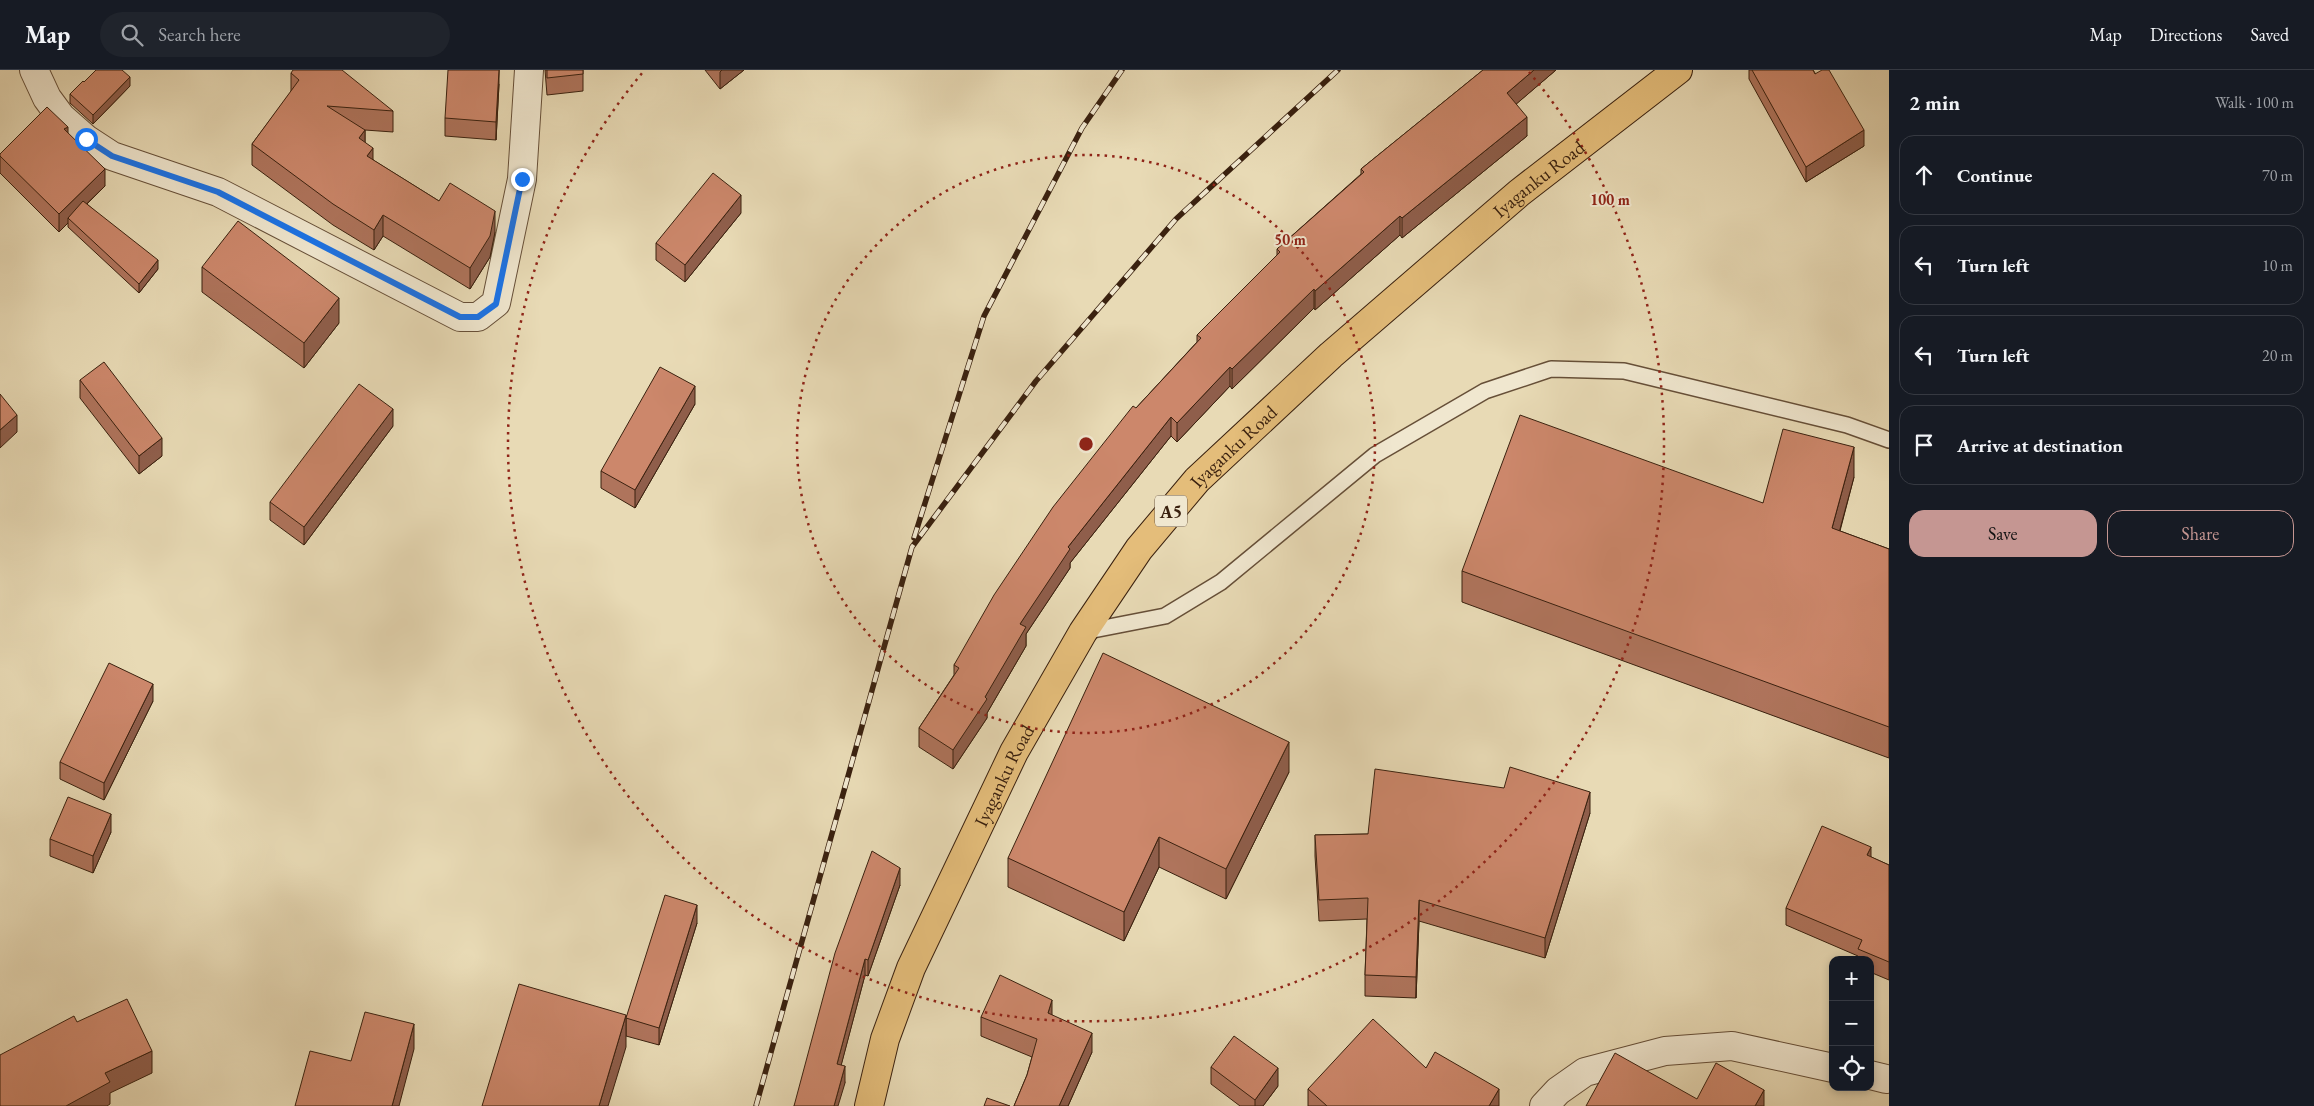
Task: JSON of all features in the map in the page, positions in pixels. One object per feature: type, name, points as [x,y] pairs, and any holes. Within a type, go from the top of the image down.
[{"type":"highway","name":"Iyaganku Road","points":[[869,1106],[885,1039],[911,968],[1014,752],[1083,632],[1139,549],[1197,480],[1331,355],[1504,206],[1678,70]]},
{"type":"street","points":[[34,70],[47,98],[61,117],[86,139],[112,156],[218,192],[460,317],[478,317],[496,304],[522,179],[529,70]]},
{"type":"street","points":[[1544,1106],[1558,1091],[1586,1072],[1665,1051],[1732,1046],[1829,1067]]},
{"type":"lane","points":[[1083,632],[1165,616],[1221,582],[1375,455],[1485,391],[1551,369],[1624,371],[1847,425],[1889,440]]},
{"type":"building","points":[[96,70],[122,70],[130,77],[93,115],[70,94]]},
{"type":"building","points":[[293,70],[342,70],[393,111],[327,106],[365,130],[359,138],[373,148],[367,156],[439,201],[450,183],[495,211],[490,236],[470,268],[383,215],[374,230],[333,204],[252,144],[299,80],[291,73]]},
{"type":"building","points":[[448,70],[499,70],[496,122],[445,118]]},
{"type":"building","points":[[547,70],[583,70],[583,74],[547,78]]},
{"type":"building","points":[[1483,70],[1534,70],[1507,93],[1527,117],[1402,218],[1400,216],[1315,291],[1314,289],[1232,369],[1230,367],[1177,423],[1171,417],[1068,547],[1070,549],[1020,624],[1026,627],[985,697],[987,699],[953,750],[919,728],[959,668],[954,665],[994,595],[1053,507],[1133,406],[1136,408],[1201,338],[1197,335],[1280,252],[1277,249],[1364,172],[1361,169]]},
{"type":"building","points":[[1752,70],[1813,70],[1815,74],[1822,70],[1829,70],[1864,130],[1806,167]]},
{"type":"building","points":[[47,107],[68,127],[64,129],[105,169],[59,214],[0,156]]},
{"type":"building","points":[[713,173],[741,195],[685,265],[656,243]]},
{"type":"building","points":[[83,201],[158,260],[139,284],[68,218]]},
{"type":"building","points":[[238,221],[339,298],[304,343],[202,267]]},
{"type":"building","points":[[104,362],[162,438],[139,456],[80,380]]},
{"type":"building","points":[[660,367],[695,386],[635,490],[601,471]]},
{"type":"building","points":[[359,384],[393,409],[304,527],[270,502]]},
{"type":"building","points":[[0,394],[17,415],[0,430]]},
{"type":"building","points":[[1520,415],[1763,503],[1783,429],[1854,447],[1832,528],[1889,549],[1889,727],[1462,571]]},
{"type":"building","points":[[1103,653],[1289,742],[1226,869],[1159,837],[1124,912],[1008,858]]},
{"type":"building","points":[[109,663],[153,684],[104,783],[60,762]]},
{"type":"building","points":[[1510,767],[1590,792],[1545,938],[1419,900],[1416,977],[1365,975],[1368,898],[1319,900],[1315,835],[1368,834],[1375,769],[1504,788]]},
{"type":"building","points":[[68,797],[111,814],[93,856],[50,839]]},
{"type":"building","points":[[1822,826],[1871,847],[1867,855],[1889,865],[1889,962],[1858,949],[1862,940],[1786,908]]},
{"type":"building","points":[[872,851],[900,868],[868,960],[865,959],[837,1064],[845,1066],[834,1106],[794,1106],[835,953]]},
{"type":"building","points":[[665,895],[697,905],[659,1028],[626,1018]]},
{"type":"building","points":[[1000,975],[1052,1000],[1048,1013],[1092,1033],[1059,1106],[1014,1106],[1027,1075],[1037,1039],[981,1017]]},
{"type":"building","points":[[519,984],[626,1015],[599,1106],[482,1106]]},
{"type":"building","points":[[127,999],[152,1051],[105,1073],[110,1082],[66,1106],[0,1106],[0,1055],[74,1016],[77,1022]]},
{"type":"building","points":[[365,1012],[414,1024],[392,1106],[295,1106],[310,1051],[351,1061]]},
{"type":"building","points":[[1373,1019],[1426,1068],[1435,1052],[1499,1089],[1489,1106],[1327,1106],[1308,1089]]},
{"type":"building","points":[[1234,1036],[1278,1068],[1255,1100],[1211,1067]]},
{"type":"building","points":[[1615,1053],[1697,1099],[1716,1063],[1764,1090],[1755,1106],[1586,1106]]},
{"type":"building","points":[[987,1098],[1010,1106],[984,1106]]},
{"type":"railway","points":[[914,538],[984,316],[1082,128],[1122,70]]},
{"type":"railway","points":[[756,1106],[912,547],[1036,381],[1176,219],[1338,70]]},
{"type":"route","points":[[86,139],[112,156],[218,192],[460,317],[478,317],[496,304],[522,179]]}]
